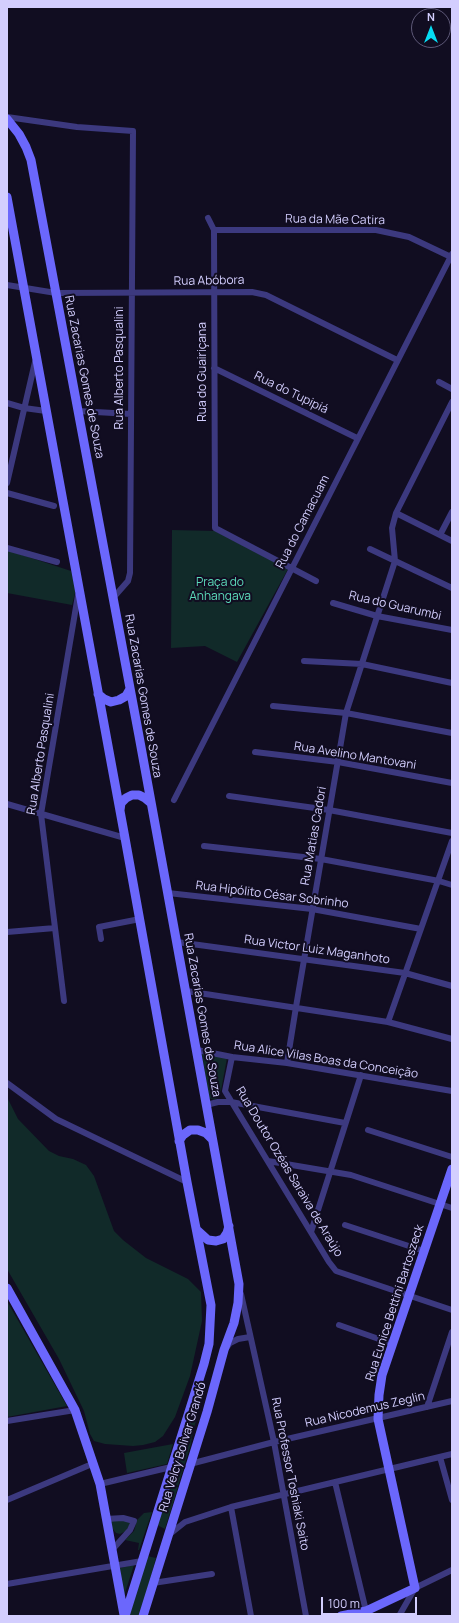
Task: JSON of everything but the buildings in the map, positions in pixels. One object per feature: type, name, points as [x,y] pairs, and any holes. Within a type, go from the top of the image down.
[{"type":"main road","name":"Rua Zacarias Gomes de Souza","points":[[7,118],[19,134],[31,160],[168,893],[239,1284]]},
{"type":"main road","points":[[7,196],[197,1230],[208,1240],[216,1241],[223,1238],[227,1233],[229,1226]]},
{"type":"main road","points":[[98,694],[111,702],[126,696],[130,689]]},
{"type":"main road","points":[[120,810],[121,803],[132,795],[139,795],[151,803]]},
{"type":"main road","points":[[180,1142],[183,1135],[190,1130],[198,1130],[206,1133],[212,1139]]},
{"type":"main road","name":"Rua Eunice Bettini Bartoszeck","points":[[415,1588],[378,1419],[379,1395],[382,1375],[452,1169]]},
{"type":"main road","name":"Rua Velcy Bolivar Grandó","points":[[124,1616],[191,1406],[209,1344],[211,1305],[197,1230]]},
{"type":"main road","name":"Rua Velcy Bolivar Grandó","points":[[143,1616],[224,1350],[234,1323],[238,1303],[239,1284]]},
{"type":"main road","points":[[7,1288],[75,1410],[100,1484],[124,1616]]},
{"type":"main road","points":[[191,1406],[195,1403],[200,1403],[205,1406],[206,1412]]},
{"type":"main road","points":[[150,1534],[157,1530],[164,1534],[166,1540]]},
{"type":"main road","points":[[342,1616],[366,1610],[415,1588]]},
{"type":"street","name":"Rua Alberto Pasqualini","points":[[7,118],[77,127],[134,131],[130,573],[128,581],[113,598]]},
{"type":"street","name":"Rua do Guairiçana","points":[[208,218],[214,230],[215,528],[292,568]]},
{"type":"street","name":"Rua da Mãe Catira","points":[[214,230],[376,230],[409,237],[451,256]]},
{"type":"street","name":"Rua do Camacuam","points":[[174,800],[451,256]]},
{"type":"street","name":"Rua Abóbora","points":[[7,285],[56,293],[252,292],[266,295],[397,360]]},
{"type":"street","points":[[7,483],[33,376],[36,356]]},
{"type":"street","name":"Rua do Tupipiá","points":[[214,368],[357,438]]},
{"type":"street","points":[[439,382],[452,389]]},
{"type":"street","points":[[395,562],[392,528],[396,513],[452,402]]},
{"type":"street","points":[[7,404],[24,408],[46,410]]},
{"type":"street","points":[[78,411],[131,414]]},
{"type":"street","points":[[7,493],[54,506]]},
{"type":"street","points":[[440,535],[452,512]]},
{"type":"street","points":[[396,513],[452,541]]},
{"type":"street","points":[[7,548],[58,562]]},
{"type":"street","points":[[370,549],[452,588]]},
{"type":"street","name":"Rua Matias Cadori","points":[[287,1063],[346,712],[395,562]]},
{"type":"street","points":[[292,568],[316,581]]},
{"type":"street","name":"Rua Alberto Pasqualini","points":[[64,1000],[41,814],[79,589]]},
{"type":"street","name":"Rua do Guarumbi","points":[[333,603],[377,616],[452,630]]},
{"type":"street","points":[[72,629],[75,625],[86,626]]},
{"type":"street","points":[[304,661],[362,664],[452,683]]},
{"type":"street","points":[[273,706],[346,712],[452,733]]},
{"type":"street","name":"Rua Avelino Mantovani","points":[[255,752],[338,762],[452,783]]},
{"type":"street","points":[[229,796],[330,810],[452,833]]},
{"type":"street","points":[[7,804],[125,838]]},
{"type":"street","points":[[388,1022],[452,841]]},
{"type":"street","points":[[204,846],[321,859],[439,881],[452,885]]},
{"type":"street","name":"Rua Hipólito César Sobrinho","points":[[168,893],[312,909],[421,929]]},
{"type":"street","points":[[100,940],[99,929],[101,926],[140,919]]},
{"type":"street","points":[[7,932],[55,928]]},
{"type":"street","name":"Rua Victor Luiz Maganhoto","points":[[177,942],[405,973],[452,986]]},
{"type":"street","points":[[186,991],[388,1022],[452,1039]]},
{"type":"street","name":"Rua Alice Vilas Boas da Conceição","points":[[197,1050],[232,1057],[287,1063],[452,1091]]},
{"type":"street","name":"Rua Doutor Ozéas Saraiva de Araújo","points":[[232,1057],[225,1091],[329,1262],[336,1271],[408,1297],[452,1310]]},
{"type":"street","points":[[311,1232],[361,1075]]},
{"type":"street","points":[[7,1083],[56,1118],[187,1182]]},
{"type":"street","points":[[218,1102],[225,1091]]},
{"type":"street","points":[[206,1105],[218,1102],[231,1102],[346,1123]]},
{"type":"street","points":[[368,1130],[452,1157]]},
{"type":"street","points":[[268,1161],[351,1175],[452,1208]]},
{"type":"street","points":[[346,1225],[424,1251]]},
{"type":"street","name":"Rua Professor Toshiaki Saito","points":[[239,1284],[274,1442],[306,1616]]},
{"type":"street","points":[[340,1324],[393,1344]]},
{"type":"street","points":[[427,1407],[452,1332]]},
{"type":"street","points":[[224,1350],[234,1341],[250,1337]]},
{"type":"street","name":"Rua Nicodemus Zeglin","points":[[190,1464],[274,1442],[378,1419],[452,1400]]},
{"type":"street","points":[[7,1421],[75,1410]]},
{"type":"street","points":[[166,1540],[185,1522],[231,1507],[452,1454]]},
{"type":"street","points":[[440,1457],[452,1500]]},
{"type":"street","points":[[7,1500],[92,1464]]},
{"type":"street","points":[[100,1484],[171,1467]]},
{"type":"street","points":[[335,1482],[366,1610]]},
{"type":"street","points":[[231,1507],[251,1616]]},
{"type":"street","points":[[174,1517],[185,1522]]},
{"type":"street","points":[[106,1519],[123,1518],[134,1521],[130,1530],[112,1550]]},
{"type":"street","points":[[7,1584],[142,1561]]},
{"type":"street","points":[[399,1616],[415,1588],[452,1570]]},
{"type":"street","points":[[153,1583],[212,1574]]},
{"type":"green space","name":"Praça do Anhangava","points":[[172,530],[215,531],[288,569],[237,662],[205,646],[171,648]]},
{"type":"green space","points":[[7,550],[71,571],[76,589],[72,605],[7,593]]},
{"type":"green space","points":[[202,1054],[227,1058],[220,1096],[214,1100],[209,1098]]},
{"type":"green space","points":[[7,1097],[18,1119],[49,1151],[86,1165],[94,1176],[114,1231],[146,1258],[188,1279],[201,1292],[202,1321],[190,1376],[175,1417],[163,1436],[155,1442],[133,1446],[105,1444],[94,1441],[90,1434],[84,1411],[59,1359],[7,1269]]},
{"type":"green space","points":[[7,1301],[67,1406],[7,1417]]},
{"type":"green space","points":[[195,1404],[198,1404],[200,1407],[191,1444],[178,1486],[170,1483]]},
{"type":"green space","points":[[173,1444],[167,1464],[127,1473],[124,1453]]},
{"type":"green space","points":[[170,1485],[178,1487],[165,1529],[157,1525]]},
{"type":"green space","points":[[152,1512],[138,1550],[139,1543],[125,1540],[134,1531],[137,1520],[144,1513]]},
{"type":"green space","points":[[110,1520],[129,1521],[130,1524],[126,1531],[120,1534],[116,1533],[112,1528]]},
{"type":"green space","points":[[147,1556],[156,1558],[145,1597],[138,1616],[129,1616]]},
{"type":"green space","points":[[134,1565],[123,1599],[120,1568]]}]
